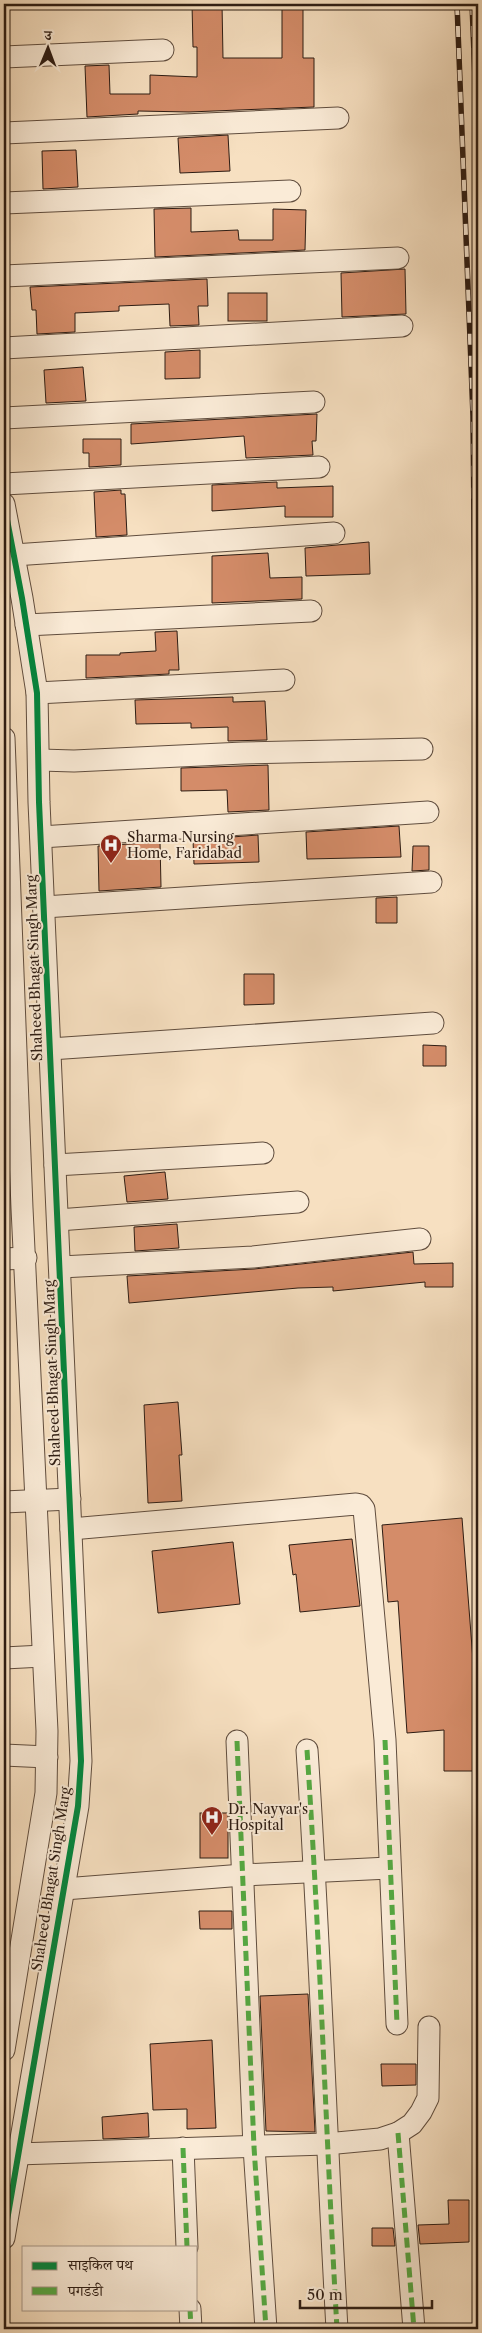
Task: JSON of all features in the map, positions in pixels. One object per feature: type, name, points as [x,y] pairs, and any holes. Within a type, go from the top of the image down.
[{"type":"street","points":[[4,57],[163,50]]},
{"type":"street","points":[[4,133],[338,118]]},
{"type":"street","points":[[4,203],[290,191]]},
{"type":"street","points":[[4,276],[398,258]]},
{"type":"street","points":[[4,348],[402,326]]},
{"type":"street","points":[[4,418],[314,402]]},
{"type":"street","points":[[4,484],[320,467]]},
{"type":"street","name":"Shaheed Bhagat Singh Marg","points":[[4,504],[37,693],[40,760],[39,802],[61,1267],[81,1761],[78,1806],[4,2238]]},
{"type":"street","points":[[14,555],[334,533]]},
{"type":"street","points":[[26,625],[311,611]]},
{"type":"street","points":[[37,693],[284,680]]},
{"type":"street","name":"Shaheed Bhagat Singh Marg","points":[[4,738],[10,1042],[26,1258],[47,1757],[46,1792],[4,2050]]},
{"type":"street","points":[[40,760],[74,761],[243,753],[422,749]]},
{"type":"street","points":[[5,803],[39,802]]},
{"type":"street","points":[[41,836],[428,812]]},
{"type":"street","points":[[44,907],[431,882]]},
{"type":"street","points":[[50,1049],[433,1022]]},
{"type":"street","points":[[55,1164],[263,1153]]},
{"type":"street","points":[[58,1220],[298,1202]]},
{"type":"street","points":[[61,1267],[254,1257],[420,1239]]},
{"type":"street","points":[[4,1259],[26,1258]]},
{"type":"street","points":[[4,1502],[70,1499]]},
{"type":"street","points":[[71,1529],[361,1505],[364,1509],[384,1740],[397,2024]]},
{"type":"street","points":[[4,1658],[43,1656]]},
{"type":"street","points":[[237,1741],[254,2146],[266,2329]]},
{"type":"street","points":[[307,1750],[315,1873],[326,2144],[337,2329]]},
{"type":"street","points":[[4,1755],[47,1757]]},
{"type":"street","points":[[64,1889],[243,1875],[389,1868]]},
{"type":"street","points":[[17,2154],[326,2144],[362,2142],[398,2133],[412,2124],[428,2098],[429,2027]]},
{"type":"street","points":[[398,2133],[414,2329]]},
{"type":"street","points":[[183,2148],[187,2246]]},
{"type":"street","points":[[190,2310],[191,2329]]},
{"type":"building","points":[[192,4],[222,4],[223,58],[282,58],[282,9],[303,9],[303,58],[314,58],[314,107],[189,112],[138,111],[138,114],[87,117],[85,66],[109,65],[110,94],[150,94],[150,75],[197,77],[197,47],[193,47]]},
{"type":"building","points":[[228,135],[230,171],[180,173],[178,138]]},
{"type":"building","points":[[76,150],[78,187],[43,189],[42,151]]},
{"type":"building","points":[[191,208],[191,232],[238,230],[239,240],[273,240],[273,209],[306,210],[305,250],[155,257],[154,209]]},
{"type":"building","points":[[405,269],[406,314],[342,317],[341,273]]},
{"type":"building","points":[[207,279],[208,306],[198,306],[199,325],[170,326],[169,304],[119,306],[119,311],[75,313],[75,332],[37,334],[36,310],[32,310],[30,287]]},
{"type":"building","points":[[228,293],[267,293],[267,321],[228,321]]},
{"type":"building","points":[[200,350],[200,378],[165,379],[165,352]]},
{"type":"building","points":[[83,367],[86,401],[46,403],[44,370]]},
{"type":"building","points":[[317,414],[316,441],[312,441],[313,455],[246,458],[244,436],[131,444],[131,424]]},
{"type":"building","points":[[83,439],[121,439],[121,465],[89,467],[89,453],[83,453]]},
{"type":"building","points":[[277,482],[277,488],[333,486],[333,517],[285,517],[285,506],[212,511],[212,485]]},
{"type":"building","points":[[121,490],[121,494],[125,494],[127,535],[96,537],[94,492]]},
{"type":"building","points":[[369,542],[370,574],[306,576],[305,548]]},
{"type":"building","points":[[268,553],[270,578],[302,577],[302,599],[212,603],[212,556]]},
{"type":"building","points":[[177,631],[179,670],[169,670],[169,674],[86,678],[86,655],[120,655],[120,653],[156,651],[155,632]]},
{"type":"building","points":[[233,697],[233,702],[265,701],[267,740],[228,741],[228,727],[191,728],[191,723],[136,724],[135,700]]},
{"type":"building","points":[[268,765],[269,810],[228,812],[227,790],[181,791],[181,768]]},
{"type":"building","points":[[399,826],[401,857],[307,859],[306,832]]},
{"type":"building","points":[[258,835],[259,862],[194,864],[193,840]]},
{"type":"building","points":[[160,842],[161,887],[99,891],[98,846]]},
{"type":"building","points":[[413,846],[429,846],[429,870],[412,871]]},
{"type":"building","points":[[397,897],[397,923],[376,923],[376,898]]},
{"type":"building","points":[[244,974],[274,974],[274,1004],[244,1005]]},
{"type":"building","points":[[423,1045],[446,1046],[446,1066],[423,1066]]},
{"type":"building","points":[[165,1172],[168,1199],[127,1202],[124,1176]]},
{"type":"building","points":[[177,1224],[179,1248],[135,1251],[134,1227]]},
{"type":"building","points":[[413,1252],[414,1264],[453,1263],[453,1287],[425,1287],[425,1282],[333,1291],[333,1287],[298,1288],[129,1303],[127,1276],[254,1269]]},
{"type":"building","points":[[178,1402],[182,1455],[179,1455],[182,1501],[148,1503],[144,1405]]},
{"type":"building","points":[[462,1518],[478,1725],[478,1728],[475,1728],[475,1771],[444,1771],[444,1730],[407,1733],[398,1601],[388,1602],[382,1525]]},
{"type":"building","points":[[352,1539],[360,1606],[300,1612],[296,1574],[293,1575],[289,1545]]},
{"type":"building","points":[[233,1542],[240,1604],[158,1613],[152,1551]]},
{"type":"building","points":[[200,1813],[228,1813],[228,1858],[200,1858]]},
{"type":"building","points":[[199,1911],[232,1911],[232,1929],[200,1929]]},
{"type":"building","points":[[308,1994],[315,2132],[266,2131],[260,1996]]},
{"type":"building","points":[[212,2040],[216,2128],[187,2129],[187,2109],[153,2110],[150,2044]]},
{"type":"building","points":[[381,2064],[416,2064],[416,2085],[382,2086]]},
{"type":"building","points":[[148,2113],[149,2137],[103,2139],[102,2117]]},
{"type":"building","points":[[448,2200],[469,2200],[469,2242],[420,2244],[418,2225],[449,2224]]},
{"type":"building","points":[[372,2228],[393,2228],[395,2246],[372,2246]]},
{"type":"railway","points":[[457,4],[473,416],[478,936]]},
{"type":"railway","points":[[472,4],[478,153]]},
{"type":"marked path","points":[[385,1740],[397,2024]]},
{"type":"marked path","points":[[237,1741],[254,2147],[266,2329]]},
{"type":"marked path","points":[[307,1750],[337,2329]]},
{"type":"marked path","points":[[398,2133],[414,2329]]},
{"type":"marked path","points":[[183,2148],[187,2246]]},
{"type":"marked path","points":[[190,2310],[191,2329]]},
{"type":"cycle path","points":[[4,504],[22,598],[37,693],[39,802],[81,1761],[78,1806],[4,2238]]},
{"type":"place","name":"Sharma Nursing Home, Faridabad","points":[[111,864]]},
{"type":"place","name":"Dr. Nayyar's Hospital","points":[[212,1836]]}]
